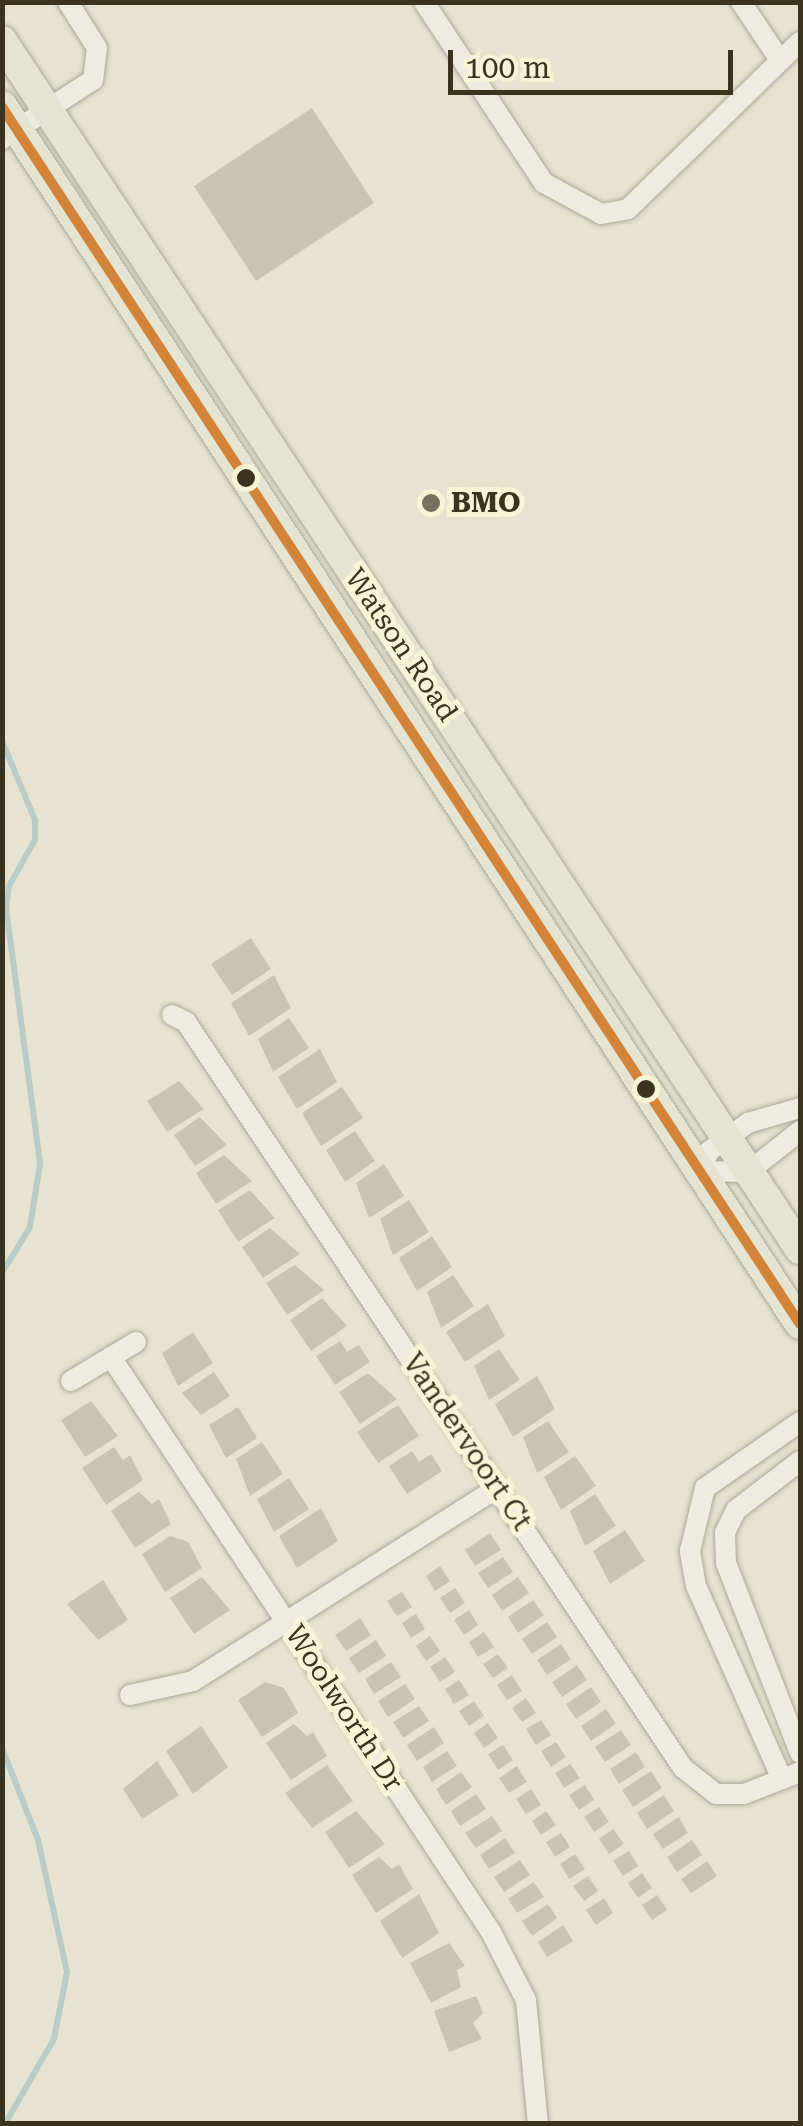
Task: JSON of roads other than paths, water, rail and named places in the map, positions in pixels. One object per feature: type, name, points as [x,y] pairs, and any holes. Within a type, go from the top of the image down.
[{"type":"main road","name":"Watson Road","points":[[2,41],[800,1249]]},
{"type":"main road","name":"Watson Road","points":[[8,124],[800,1324]]},
{"type":"street","points":[[8,124],[49,112],[88,86],[99,68],[97,48],[68,2]]},
{"type":"street","points":[[424,2],[544,183],[581,209],[628,209],[800,42]]},
{"type":"street","points":[[741,2],[780,60]]},
{"type":"street","name":"Vandervoort Ct","points":[[172,1015],[186,1022],[684,1768],[716,1794],[744,1794],[791,1776]]},
{"type":"street","points":[[700,1171],[726,1138],[800,1108]]},
{"type":"street","points":[[700,1171],[748,1172],[800,1131]]},
{"type":"street","points":[[70,1381],[136,1342]]},
{"type":"street","name":"Woolworth Dr","points":[[111,1358],[491,1932],[526,2000],[538,2124]]},
{"type":"street","points":[[791,1776],[696,1586],[690,1552],[705,1488],[800,1422]]},
{"type":"street","points":[[800,1461],[736,1510],[724,1533],[726,1563],[800,1754]]},
{"type":"street","points":[[130,1696],[193,1680],[497,1488]]},
{"type":"waterway","points":[[2,741],[35,820],[35,840],[9,886],[6,908],[40,1164],[30,1227],[2,1273]]},
{"type":"waterway","points":[[2,1748],[38,1840],[67,1972],[54,2039],[5,2124]]},
{"type":"place","name":"BMO","points":[[431,503]]}]
